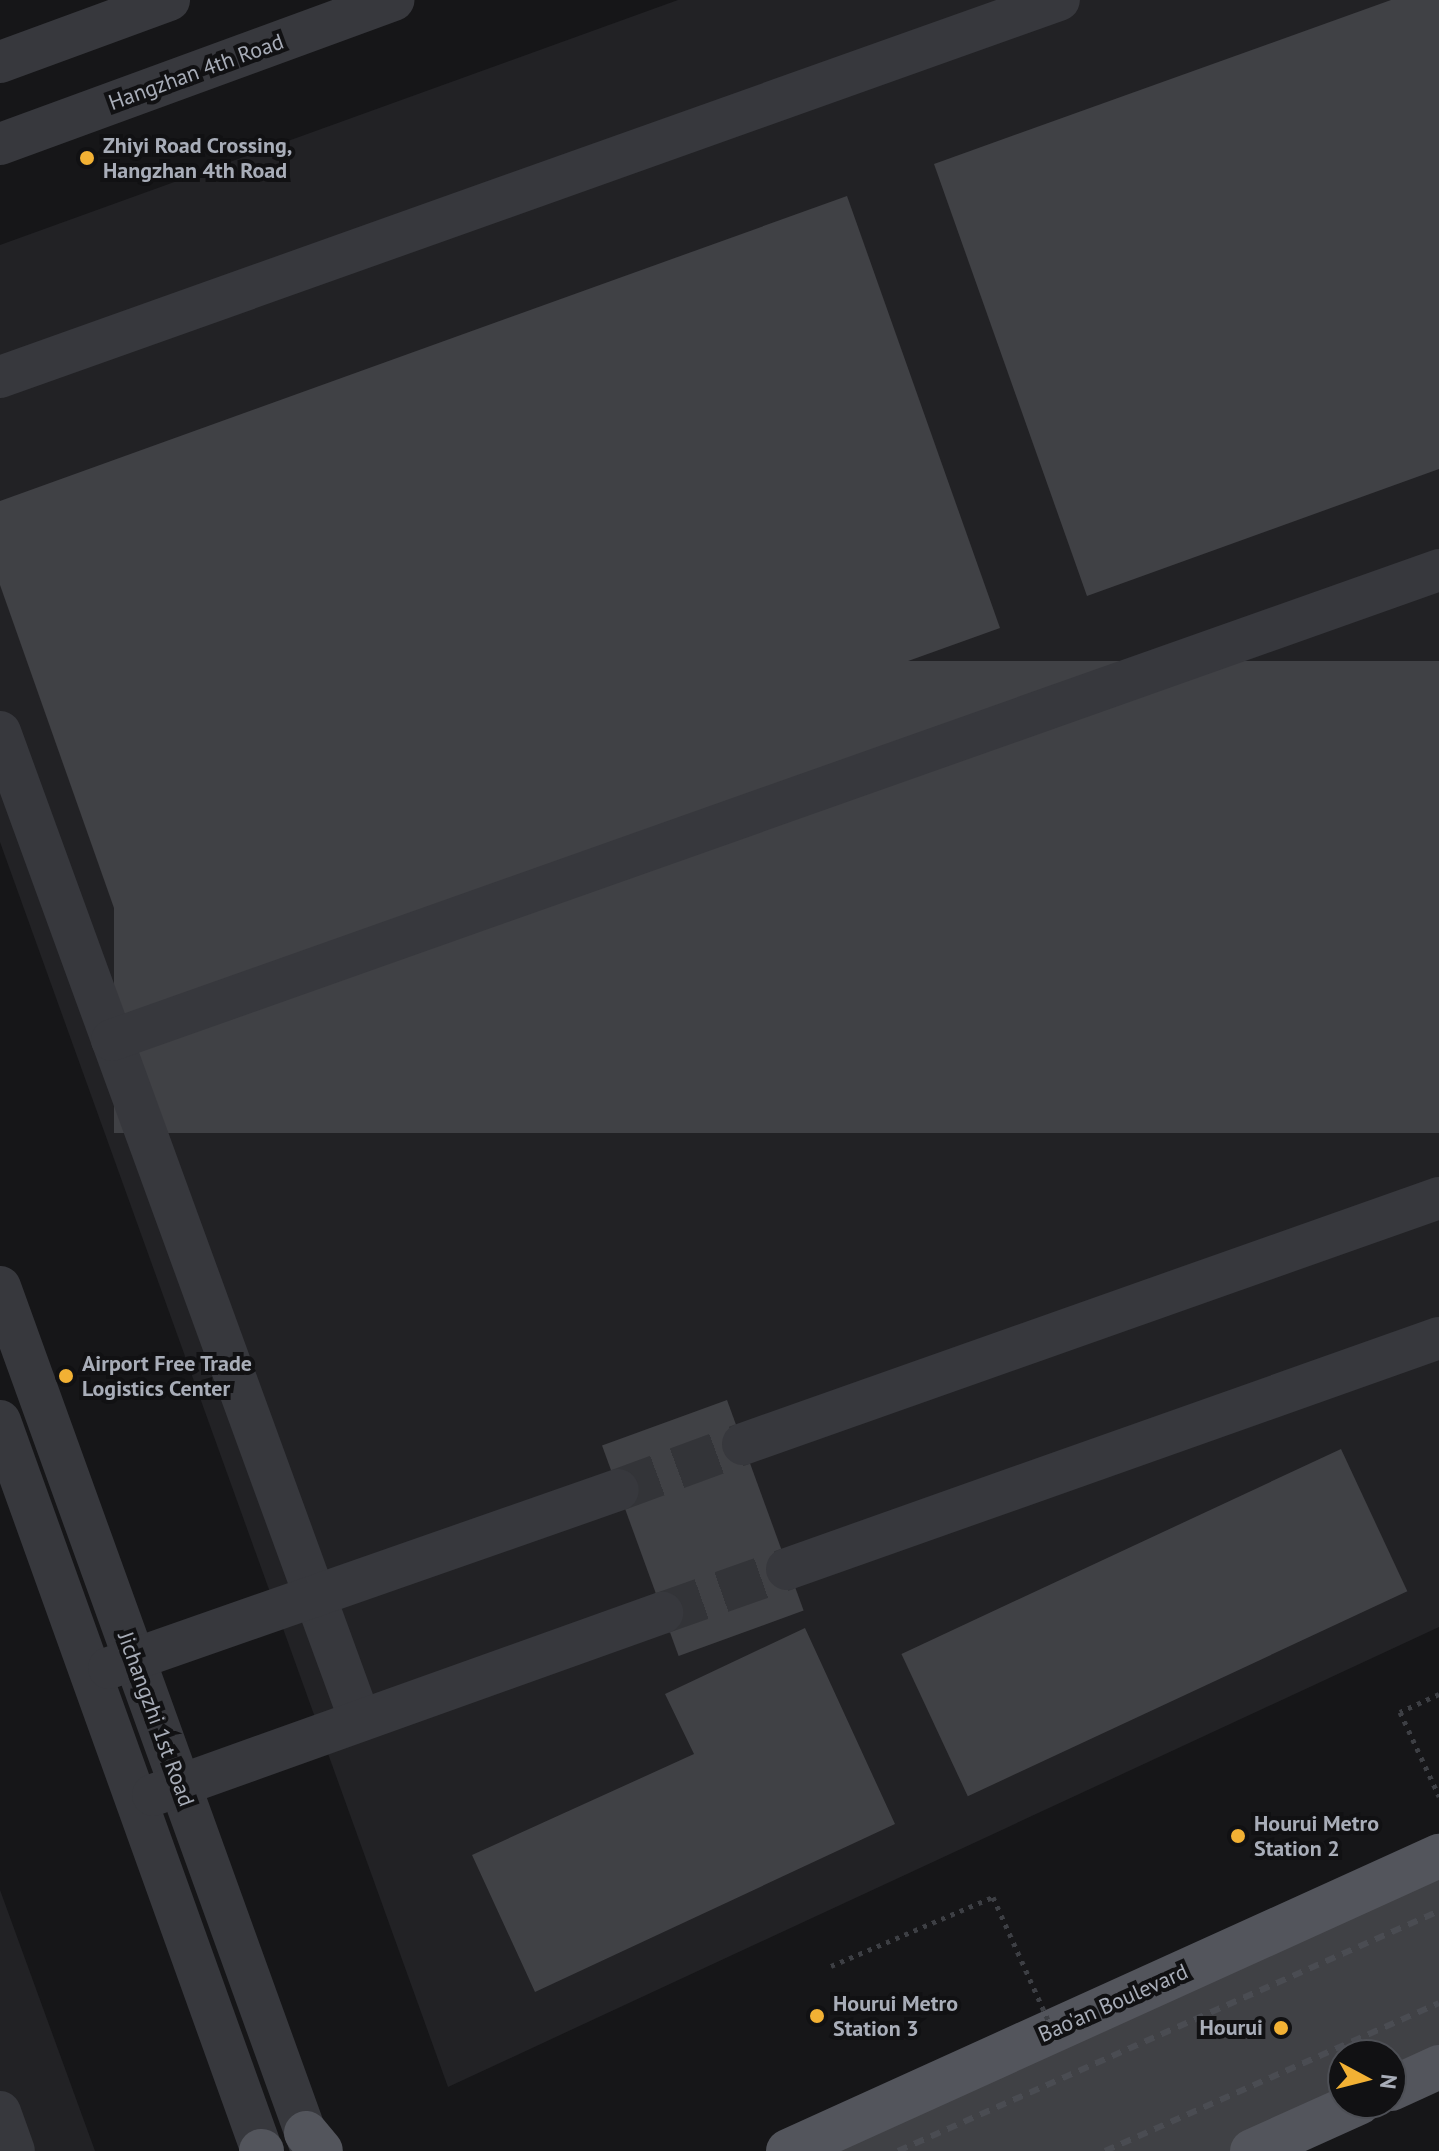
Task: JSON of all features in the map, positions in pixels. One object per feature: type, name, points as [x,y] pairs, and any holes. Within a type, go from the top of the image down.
[{"type":"main road","name":"Bao'an Boulevard","points":[[788,2151],[1439,1856]]},
{"type":"main road","points":[[1407,2082],[1439,2067]]},
{"type":"main road","points":[[1252,2151],[1327,2117]]},
{"type":"street","points":[[0,62],[169,0]]},
{"type":"street","name":"Hangzhan 4th Road","points":[[0,144],[393,0]]},
{"type":"street","points":[[0,377],[1059,0]]},
{"type":"street","points":[[112,1040],[1439,570]]},
{"type":"street","points":[[0,732],[360,1720]]},
{"type":"street","points":[[743,1444],[1439,1198]]},
{"type":"street","name":"Jichangzhi 1st Road","points":[[0,1287],[313,2145]]},
{"type":"street","points":[[787,1569],[1439,1338]]},
{"type":"street","name":"Jichangzhi 1st Road","points":[[0,1421],[262,2151]]},
{"type":"street","points":[[91,1675],[618,1490]]},
{"type":"street","points":[[136,1801],[662,1613]]},
{"type":"street","points":[[0,2112],[14,2151]]},
{"type":"path","points":[[1439,1694],[1400,1712],[1439,1796]]},
{"type":"path","points":[[831,1966],[993,1897],[1056,2038]]},
{"type":"shaded area","points":[[678,0],[1439,0],[1439,1627],[448,2087],[0,842],[0,245]]},
{"type":"shaded area","points":[[0,1890],[95,2151],[0,2151]]},
{"type":"building","points":[[1391,0],[1439,0],[1439,469],[1087,596],[934,164]]},
{"type":"building","points":[[847,196],[1000,628],[126,942],[0,585],[0,501]]},
{"type":"building","points":[[114,661],[1439,661],[1439,1133],[114,1133]]},
{"type":"building","points":[[727,1400],[804,1610],[679,1656],[602,1445]]},
{"type":"building","points":[[1341,1449],[1407,1591],[968,1796],[901,1654]]},
{"type":"building","points":[[805,1628],[895,1824],[535,1992],[472,1855],[694,1754],[665,1694]]},
{"type":"building","name":"Hourui","points":[[1439,1866],[1439,2059],[1407,2074],[1407,2039],[1327,2039],[1327,2109],[1235,2151],[841,2151],[835,2137]]},
{"type":"tunnel","points":[[618,1490],[743,1444]]},
{"type":"tunnel","points":[[662,1613],[787,1569]]},
{"type":"railway","points":[[898,2151],[1439,1911]]},
{"type":"railway","points":[[1105,2151],[1439,2003]]},
{"type":"place","name":"Zhiyi Road Crossing, Hangzhan 4th Road","points":[[87,158]]},
{"type":"place","name":"Airport Free Trade Logistics Center","points":[[66,1376]]},
{"type":"place","name":"Hourui Metro Station 2","points":[[1238,1836]]},
{"type":"place","name":"Hourui Metro Station 3","points":[[817,2016]]},
{"type":"place","name":"Hourui","points":[[1281,2028]]}]
